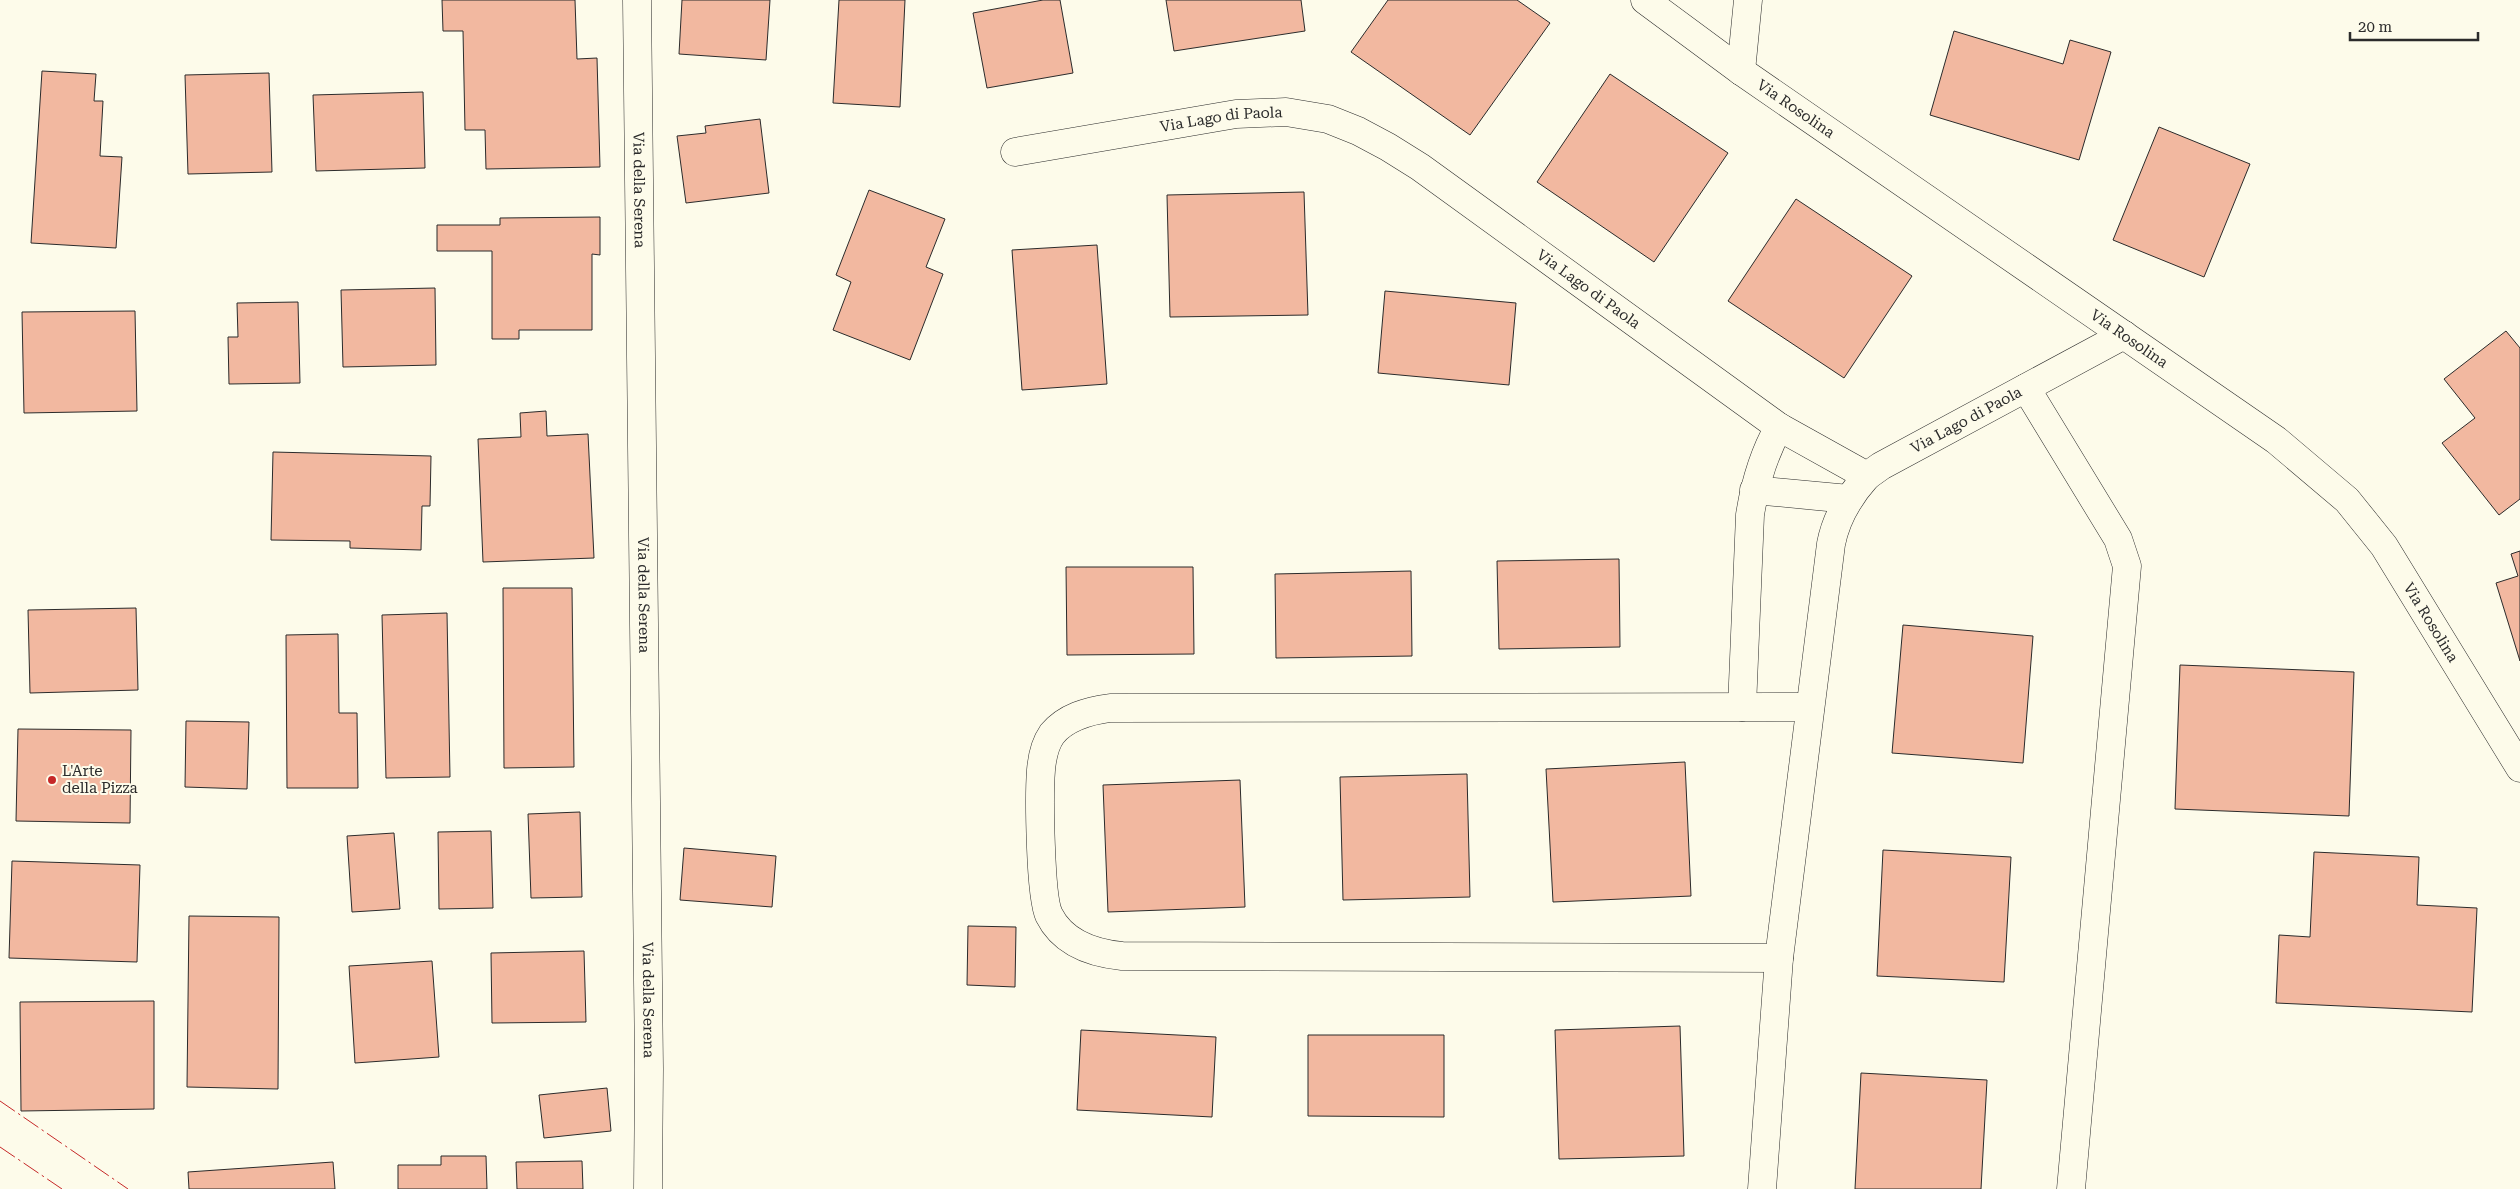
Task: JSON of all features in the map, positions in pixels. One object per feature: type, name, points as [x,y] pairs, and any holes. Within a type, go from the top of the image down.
[{"type":"street","name":"Via della Serena","points":[[637,0],[649,1069],[648,1189]]},
{"type":"street","name":"Via Rosolina","points":[[1645,0],[1741,71],[2276,440],[2347,500],[2398,566],[2520,768]]},
{"type":"street","points":[[1741,71],[1748,0]]},
{"type":"street","name":"Via Lago di Paola","points":[[1015,152],[1236,114],[1286,112],[1328,119],[1388,147],[1420,167],[1779,427],[1867,476],[1881,466],[2124,336]]},
{"type":"street","points":[[2026,388],[2118,539],[2126,566],[2127,582],[2071,1189]]},
{"type":"street","points":[[1742,707],[1748,536],[1754,490],[1765,455],[1779,427]]},
{"type":"street","points":[[1762,1189],[1779,958],[1831,544],[1838,519],[1849,499],[1867,476]]},
{"type":"street","points":[[1754,490],[1849,499]]},
{"type":"street","points":[[1779,958],[1116,955],[1087,949],[1067,936],[1049,915],[1044,895],[1041,785],[1043,757],[1052,735],[1072,718],[1086,712],[1122,708],[1810,707]]},
{"type":"building","points":[[442,0],[575,0],[577,59],[597,58],[600,167],[486,169],[485,130],[465,130],[463,31],[443,31]]},
{"type":"building","points":[[682,0],[770,0],[766,60],[679,54]]},
{"type":"building","points":[[839,0],[905,0],[900,107],[833,103]]},
{"type":"building","points":[[1043,0],[1060,0],[1073,73],[987,88],[973,13]]},
{"type":"building","points":[[1166,0],[1301,0],[1305,31],[1174,51]]},
{"type":"building","points":[[1388,0],[1517,0],[1550,23],[1470,135],[1351,52]]},
{"type":"building","points":[[1954,31],[2063,64],[2070,40],[2111,52],[2079,160],[1930,115]]},
{"type":"building","points":[[42,71],[96,74],[94,101],[103,101],[100,156],[122,157],[116,248],[31,243]]},
{"type":"building","points":[[269,73],[272,172],[188,174],[185,75]]},
{"type":"building","points":[[1610,74],[1728,153],[1654,262],[1537,182]]},
{"type":"building","points":[[423,92],[425,168],[316,171],[313,95]]},
{"type":"building","points":[[760,119],[769,193],[686,203],[677,136],[706,133],[705,126]]},
{"type":"building","points":[[2159,127],[2250,164],[2204,277],[2113,240]]},
{"type":"building","points":[[869,190],[945,219],[926,267],[943,274],[910,360],[833,330],[851,282],[836,275]]},
{"type":"building","points":[[1304,192],[1308,315],[1170,317],[1167,195]]},
{"type":"building","points":[[1796,199],[1912,276],[1844,378],[1728,301]]},
{"type":"building","points":[[600,217],[600,255],[592,254],[592,330],[519,330],[519,339],[492,339],[492,251],[437,251],[437,225],[500,225],[500,218]]},
{"type":"building","points":[[1097,245],[1107,384],[1022,390],[1012,250]]},
{"type":"building","points":[[435,288],[436,365],[343,367],[341,290]]},
{"type":"building","points":[[1385,291],[1516,303],[1509,385],[1378,373]]},
{"type":"building","points":[[298,302],[300,383],[229,384],[228,337],[238,337],[237,303]]},
{"type":"building","points":[[135,311],[137,411],[24,413],[22,312]]},
{"type":"building","points":[[2506,331],[2520,348],[2520,499],[2499,515],[2442,443],[2475,418],[2444,379]]},
{"type":"building","points":[[546,411],[547,436],[588,434],[594,558],[483,562],[478,439],[521,437],[520,413]]},
{"type":"building","points":[[273,452],[431,456],[430,506],[422,506],[421,550],[350,548],[350,541],[271,540]]},
{"type":"building","points":[[2520,551],[2520,661],[2496,583],[2518,576],[2511,554]]},
{"type":"building","points":[[1619,559],[1620,647],[1499,649],[1497,561]]},
{"type":"building","points":[[1066,567],[1193,567],[1194,654],[1067,655]]},
{"type":"building","points":[[1411,571],[1412,656],[1276,658],[1275,574]]},
{"type":"building","points":[[503,588],[572,588],[574,767],[504,768]]},
{"type":"building","points":[[136,608],[138,690],[30,693],[28,610]]},
{"type":"building","points":[[447,613],[450,777],[386,778],[382,615]]},
{"type":"building","points":[[1903,625],[2033,636],[2023,763],[1892,753]]},
{"type":"building","points":[[338,634],[339,713],[357,713],[358,788],[287,788],[286,635]]},
{"type":"building","points":[[2180,665],[2354,672],[2349,816],[2175,809]]},
{"type":"building","points":[[186,721],[249,722],[247,789],[185,787]]},
{"type":"building","points":[[18,729],[131,730],[130,823],[16,821]]},
{"type":"building","points":[[1685,762],[1691,896],[1553,902],[1546,769]]},
{"type":"building","points":[[1467,774],[1470,897],[1343,900],[1340,777]]},
{"type":"building","points":[[1240,780],[1245,907],[1108,912],[1103,785]]},
{"type":"building","points":[[580,812],[582,897],[531,898],[528,814]]},
{"type":"building","points":[[491,831],[493,908],[439,909],[438,832]]},
{"type":"building","points":[[394,833],[400,909],[352,912],[347,836]]},
{"type":"building","points":[[684,848],[776,856],[772,907],[680,900]]},
{"type":"building","points":[[1883,850],[2011,857],[2004,982],[1877,976]]},
{"type":"building","points":[[2314,852],[2419,857],[2417,905],[2477,908],[2472,1012],[2276,1003],[2279,935],[2310,937]]},
{"type":"building","points":[[12,861],[140,865],[137,962],[9,958]]},
{"type":"building","points":[[189,916],[279,917],[278,1089],[187,1087]]},
{"type":"building","points":[[968,926],[1016,927],[1015,987],[967,985]]},
{"type":"building","points":[[584,951],[586,1022],[492,1023],[491,953]]},
{"type":"building","points":[[432,961],[439,1057],[355,1063],[349,966]]},
{"type":"building","points":[[154,1001],[154,1109],[21,1111],[20,1002]]},
{"type":"building","points":[[1680,1026],[1684,1156],[1559,1159],[1555,1030]]},
{"type":"building","points":[[1081,1030],[1216,1037],[1212,1117],[1077,1110]]},
{"type":"building","points":[[1308,1035],[1444,1035],[1444,1117],[1308,1116]]},
{"type":"building","points":[[1861,1073],[1987,1080],[1981,1189],[1855,1189]]},
{"type":"building","points":[[607,1088],[611,1131],[544,1138],[539,1095]]},
{"type":"building","points":[[441,1156],[486,1156],[487,1189],[398,1189],[398,1165],[441,1165]]},
{"type":"building","points":[[582,1161],[583,1189],[517,1189],[516,1162]]},
{"type":"building","points":[[333,1162],[335,1189],[189,1189],[188,1172]]},
{"type":"power","points":[[0,1101],[128,1189]]},
{"type":"power","points":[[0,1147],[62,1189]]},
{"type":"place","name":"L'Arte della Pizza","points":[[52,780]]}]
